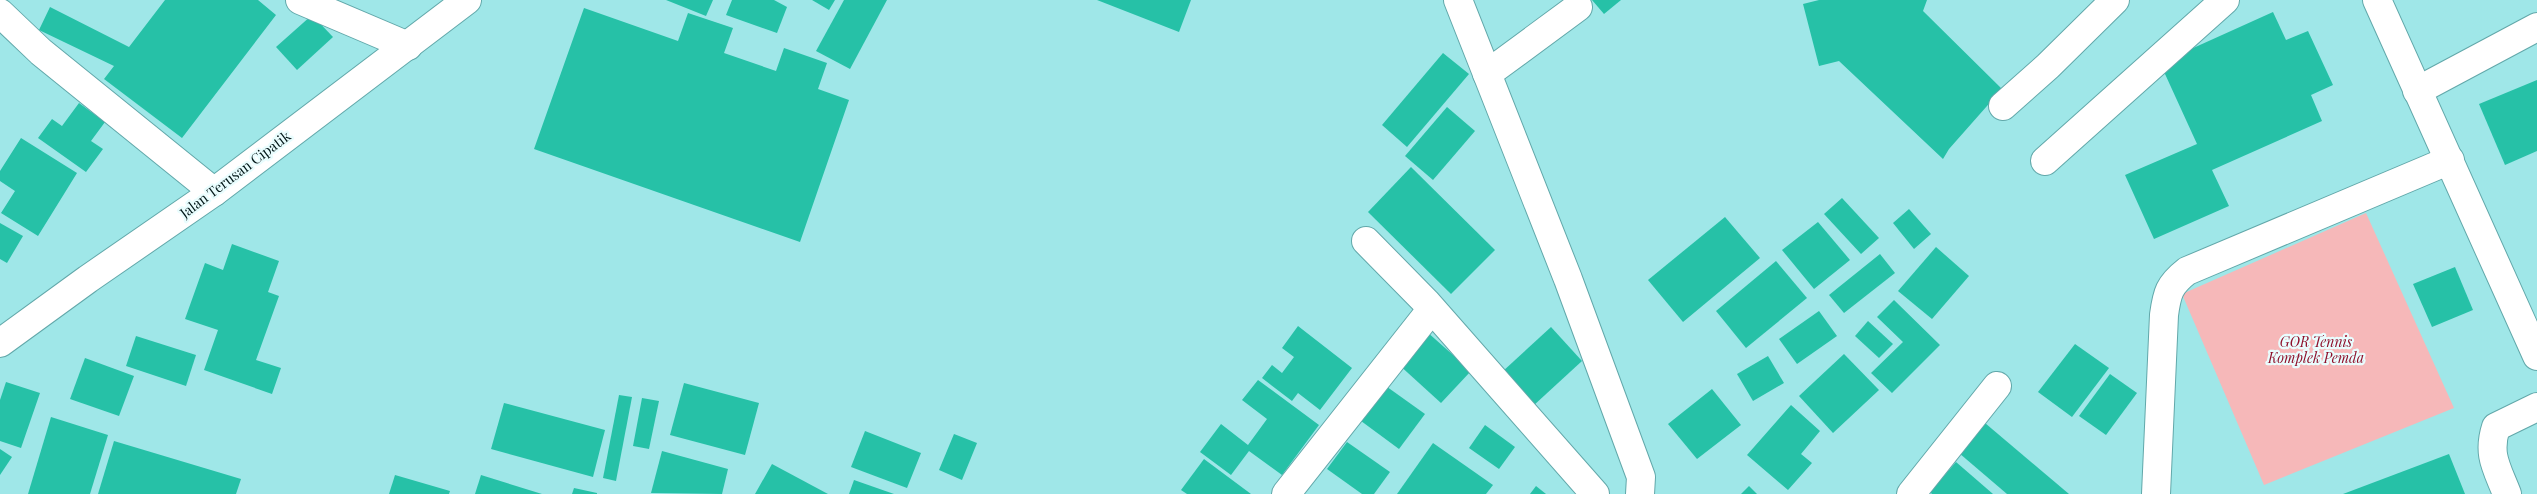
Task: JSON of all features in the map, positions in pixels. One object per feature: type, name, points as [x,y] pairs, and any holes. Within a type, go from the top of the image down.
[{"type":"street","points":[[300,0],[408,46]]},
{"type":"street","name":"Jalan Terusan Cipatik","points":[[0,343],[214,192],[467,0]]},
{"type":"street","points":[[1458,0],[1568,279],[1641,477],[1640,494]]},
{"type":"street","points":[[2003,106],[2115,0]]},
{"type":"street","points":[[2046,161],[2225,0]]},
{"type":"street","points":[[2377,0],[2537,356]]},
{"type":"street","points":[[1486,74],[1578,6]]},
{"type":"street","points":[[0,13],[41,52],[214,192]]},
{"type":"street","points":[[2417,91],[2537,27]]},
{"type":"street","points":[[2156,494],[2164,314],[2167,297],[2173,282],[2187,271],[2450,160]]},
{"type":"street","points":[[1366,241],[1431,310],[1596,494]]},
{"type":"street","points":[[1286,494],[1431,310]]},
{"type":"street","points":[[1912,494],[1997,386]]},
{"type":"street","points":[[2507,494],[2493,456],[2491,443],[2496,427],[2537,407]]},
{"type":"green space","name":"GOR Tennis Komplek Pemda","points":[[2366,213],[2454,408],[2264,485],[2182,294]]},
{"type":"building","points":[[165,0],[258,0],[276,15],[182,138],[104,79],[114,66],[39,30],[50,7],[129,47]]},
{"type":"building","points":[[666,0],[713,0],[706,16]]},
{"type":"building","points":[[732,0],[774,0],[787,7],[777,33],[726,15]]},
{"type":"building","points":[[812,0],[835,0],[829,10]]},
{"type":"building","points":[[844,0],[887,0],[850,69],[816,51]]},
{"type":"building","points":[[1097,0],[1191,0],[1179,32]]},
{"type":"building","points":[[1592,0],[1621,0],[1604,14]]},
{"type":"building","points":[[1819,0],[1927,0],[1923,11],[2002,89],[1949,149],[1943,159],[1839,61],[1819,66],[1803,4]]},
{"type":"building","points":[[584,8],[678,41],[688,13],[733,28],[724,53],[776,71],[784,48],[827,63],[818,89],[849,100],[800,242],[534,149]]},
{"type":"building","points":[[2273,12],[2286,40],[2308,31],[2333,85],[2311,95],[2322,121],[2212,170],[2229,206],[2154,239],[2125,175],[2197,144],[2160,63]]},
{"type":"building","points":[[312,15],[333,37],[297,70],[276,47]]},
{"type":"building","points":[[1443,53],[1469,74],[1407,147],[1382,125]]},
{"type":"building","points":[[2537,80],[2537,151],[2505,165],[2479,104]]},
{"type":"building","points":[[79,103],[105,122],[91,141],[103,149],[86,172],[38,138],[52,119],[62,126]]},
{"type":"building","points":[[1447,107],[1475,131],[1433,180],[1405,156]]},
{"type":"building","points":[[21,138],[77,173],[38,236],[1,213],[15,191],[0,181],[0,171]]},
{"type":"building","points":[[1411,167],[1495,250],[1451,294],[1368,212]]},
{"type":"building","points":[[1842,198],[1879,238],[1861,254],[1824,214]]},
{"type":"building","points":[[1909,209],[1931,234],[1914,249],[1893,223]]},
{"type":"building","points":[[1725,217],[1760,258],[1683,322],[1648,280]]},
{"type":"building","points":[[1818,222],[1850,260],[1814,289],[1782,250]]},
{"type":"building","points":[[0,223],[23,236],[7,263],[0,259]]},
{"type":"building","points":[[232,244],[279,261],[268,292],[279,296],[256,360],[281,368],[272,394],[204,370],[218,330],[185,319],[205,263],[223,270]]},
{"type":"building","points":[[1936,247],[1969,276],[1932,319],[1898,291]]},
{"type":"building","points":[[1880,254],[1895,273],[1844,313],[1829,295]]},
{"type":"building","points":[[1776,261],[1807,298],[1746,348],[1716,311]]},
{"type":"building","points":[[2455,267],[2473,310],[2432,327],[2413,284]]},
{"type":"building","points":[[1894,300],[1940,345],[1892,393],[1871,373],[1903,342],[1877,317]]},
{"type":"building","points":[[1819,311],[1837,336],[1797,364],[1779,339]]},
{"type":"building","points":[[1868,321],[1893,344],[1879,358],[1855,336]]},
{"type":"building","points":[[1298,326],[1352,368],[1320,410],[1298,393],[1292,401],[1262,378],[1272,365],[1282,373],[1294,357],[1282,348]]},
{"type":"building","points":[[1551,327],[1582,361],[1533,406],[1502,372]]},
{"type":"building","points":[[1426,331],[1471,371],[1441,403],[1397,363]]},
{"type":"building","points":[[136,336],[196,355],[186,386],[126,366]]},
{"type":"building","points":[[2075,344],[2109,368],[2072,417],[2038,392]]},
{"type":"building","points":[[1844,354],[1879,390],[1833,433],[1799,396]]},
{"type":"building","points":[[1768,356],[1784,383],[1753,401],[1737,374]]},
{"type":"building","points":[[85,358],[134,376],[119,416],[70,399]]},
{"type":"building","points":[[2110,374],[2137,393],[2106,435],[2079,416]]},
{"type":"building","points":[[1258,380],[1319,425],[1282,475],[1249,451],[1231,475],[1200,452],[1221,424],[1248,445],[1267,419],[1242,400]]},
{"type":"building","points":[[6,382],[40,393],[21,448],[0,441],[0,400]]},
{"type":"building","points":[[684,383],[759,403],[745,455],[670,435]]},
{"type":"building","points":[[1383,384],[1425,414],[1399,449],[1357,418]]},
{"type":"building","points":[[1712,389],[1741,425],[1697,459],[1668,424]]},
{"type":"building","points":[[619,395],[632,397],[616,481],[603,478]]},
{"type":"building","points":[[642,398],[659,401],[649,449],[633,446]]},
{"type":"building","points":[[504,403],[605,430],[593,477],[491,449]]},
{"type":"building","points":[[1791,405],[1820,431],[1801,454],[1812,463],[1788,490],[1747,455]]},
{"type":"building","points":[[51,417],[108,435],[90,494],[28,494]]},
{"type":"building","points":[[1985,423],[2069,494],[2007,494],[1959,453]]},
{"type":"building","points":[[1485,425],[1515,447],[1499,469],[1469,448]]},
{"type":"building","points":[[865,431],[921,453],[907,488],[851,467]]},
{"type":"building","points":[[954,434],[977,443],[962,480],[939,470]]},
{"type":"building","points":[[114,441],[241,479],[236,494],[98,494]]},
{"type":"building","points":[[1347,442],[1390,472],[1374,494],[1362,494],[1327,469]]},
{"type":"building","points":[[1433,443],[1493,485],[1486,494],[1397,494]]},
{"type":"building","points":[[0,449],[12,457],[0,475]]},
{"type":"building","points":[[662,451],[728,469],[722,494],[651,493]]},
{"type":"building","points":[[2449,454],[2465,494],[2343,494]]},
{"type":"building","points":[[1204,459],[1251,494],[1187,494],[1181,490]]},
{"type":"building","points":[[1956,462],[1993,494],[1932,494],[1930,492]]},
{"type":"building","points":[[772,464],[828,494],[755,494]]},
{"type":"building","points":[[395,475],[450,491],[449,494],[389,494]]},
{"type":"building","points":[[481,475],[542,494],[475,494]]},
{"type":"building","points":[[854,480],[894,494],[849,494]]},
{"type":"building","points":[[1536,486],[1546,494],[1530,494]]},
{"type":"building","points":[[1749,486],[1757,494],[1741,494]]},
{"type":"building","points":[[574,488],[597,493],[597,494],[572,494]]}]
